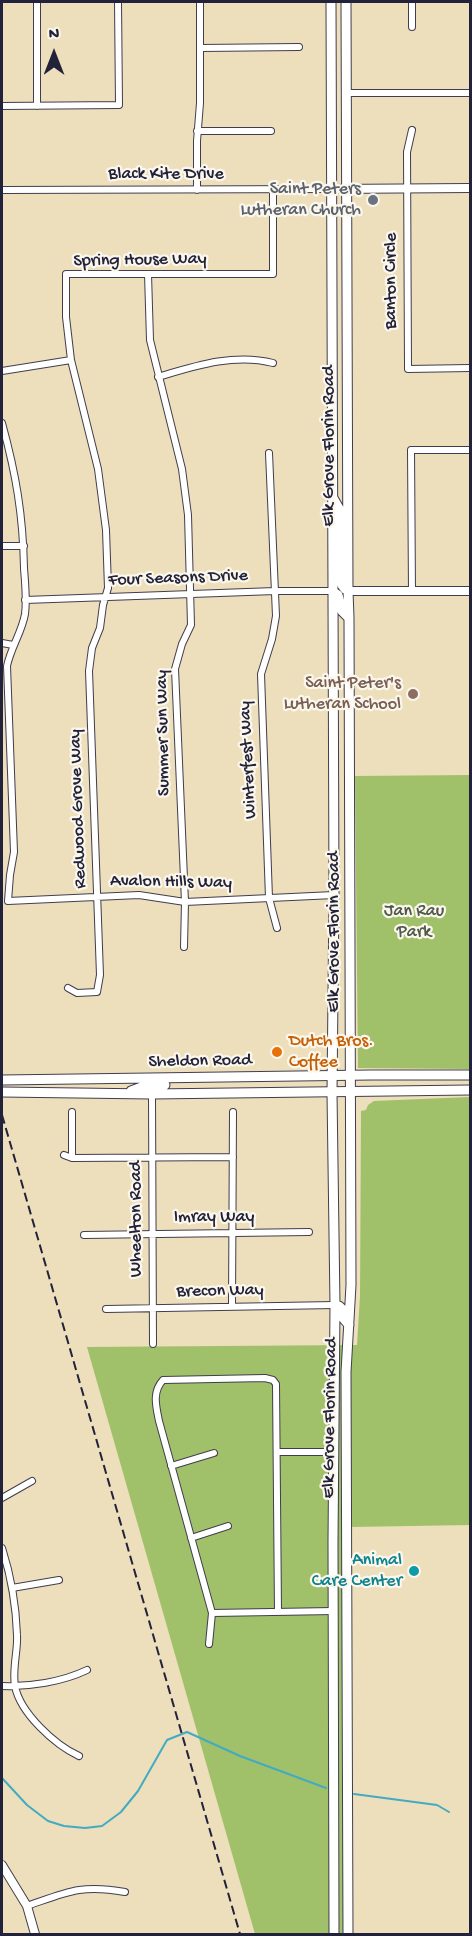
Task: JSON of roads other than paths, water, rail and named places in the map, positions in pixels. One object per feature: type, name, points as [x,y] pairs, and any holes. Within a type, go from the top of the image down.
[{"type":"main road","name":"Elk Grove Florin Road","points":[[331,2],[334,895],[332,1093],[335,1305],[334,1935]]},
{"type":"main road","name":"Elk Grove Florin Road","points":[[346,2],[351,1076],[351,1285],[346,1372],[348,1935]]},
{"type":"main road","points":[[332,496],[341,512],[341,575],[342,585],[348,591]]},
{"type":"main road","points":[[332,591],[338,594],[342,611],[349,618]]},
{"type":"main road","name":"Sheldon Road","points":[[2,1080],[471,1076]]},
{"type":"main road","points":[[123,1094],[147,1085],[182,1084],[190,1079]]},
{"type":"main road","name":"Sheldon Road","points":[[2,1092],[152,1094],[471,1090]]},
{"type":"main road","points":[[335,1305],[343,1310],[343,1318],[349,1325]]},
{"type":"main road","points":[[334,1577],[341,1599],[347,1607]]},
{"type":"street","points":[[37,2],[37,106]]},
{"type":"street","points":[[2,106],[119,105],[118,2]]},
{"type":"street","points":[[197,190],[200,2]]},
{"type":"street","points":[[412,2],[412,27]]},
{"type":"street","points":[[200,48],[299,47]]},
{"type":"street","points":[[346,93],[471,93]]},
{"type":"street","points":[[197,131],[271,130]]},
{"type":"street","name":"Banton Circle","points":[[412,130],[407,152],[408,369],[471,368]]},
{"type":"street","points":[[332,189],[471,188]]},
{"type":"street","name":"Spring House Way","points":[[105,597],[108,588],[103,500],[98,469],[71,360],[66,316],[66,274],[273,274],[273,189]]},
{"type":"street","name":"Black Kite Drive","points":[[2,190],[332,189]]},
{"type":"street","name":"Summer Sun Way","points":[[148,274],[150,340],[182,469],[188,515],[192,594],[191,625],[182,644],[175,669],[185,902],[184,947]]},
{"type":"street","points":[[158,377],[195,366],[224,361],[248,359],[273,363]]},
{"type":"street","points":[[2,371],[71,360]]},
{"type":"street","points":[[2,423],[20,495],[26,600],[24,620],[13,645],[8,666],[9,722],[2,722]]},
{"type":"street","points":[[412,592],[411,450],[471,450]]},
{"type":"street","points":[[2,453],[9,451]]},
{"type":"street","name":"Winterfest Way","points":[[269,453],[276,616],[272,639],[261,674],[269,898],[278,928]]},
{"type":"street","points":[[2,546],[24,546]]},
{"type":"street","name":"Four Seasons Drive","points":[[26,600],[332,591]]},
{"type":"street","points":[[348,591],[471,591]]},
{"type":"street","name":"Redwood Grove Way","points":[[68,988],[77,993],[97,992],[99,975],[89,671],[92,648],[100,628],[105,597]]},
{"type":"street","points":[[2,643],[13,645]]},
{"type":"street","name":"Avalon Hills Way","points":[[9,722],[14,852],[8,901],[139,895],[185,902],[334,895]]},
{"type":"street","name":"Wheelton Road","points":[[152,1094],[153,1344]]},
{"type":"street","points":[[72,1112],[72,1158]]},
{"type":"street","points":[[232,1307],[233,1112]]},
{"type":"street","points":[[64,1155],[72,1158],[233,1157]]},
{"type":"street","name":"Imray Way","points":[[84,1235],[309,1232]]},
{"type":"street","name":"Brecon Way","points":[[106,1309],[335,1305]]},
{"type":"street","points":[[209,1644],[212,1613],[159,1421],[156,1395],[157,1387],[163,1380],[266,1378],[273,1380],[278,1390],[278,1612]]},
{"type":"street","points":[[278,1452],[334,1452]]},
{"type":"street","points":[[171,1466],[214,1453]]},
{"type":"street","points":[[2,1498],[32,1481]]},
{"type":"street","points":[[191,1538],[228,1526]]},
{"type":"street","points":[[2,1548],[12,1588],[17,1636],[15,1686],[32,1717],[64,1748],[80,1756]]},
{"type":"street","points":[[12,1588],[59,1580]]},
{"type":"street","points":[[212,1613],[334,1611]]},
{"type":"street","points":[[2,1686],[71,1677],[87,1670]]},
{"type":"street","points":[[2,1865],[27,1906],[35,1935]]},
{"type":"street","points":[[27,1906],[78,1889],[107,1889],[124,1892]]},
{"type":"waterway","points":[[2,1778],[27,1805],[48,1821],[64,1826],[85,1828],[102,1826],[121,1812],[138,1791],[167,1740],[187,1732],[240,1756],[326,1788]]},
{"type":"waterway","points":[[354,1794],[437,1805],[449,1812]]},
{"type":"railway","points":[[2,1115],[240,1934]]},
{"type":"place","name":"Saint Peters Lutheran Church","points":[[373,200]]},
{"type":"place","name":"Saint Peter's Lutheran School","points":[[413,694]]},
{"type":"place","name":"Dutch Bros. Coffee","points":[[277,1052]]},
{"type":"place","name":"Animal Care Center","points":[[414,1571]]},
{"type":"park label","name":"Jan Rau Park","points":[[414,922]]}]
